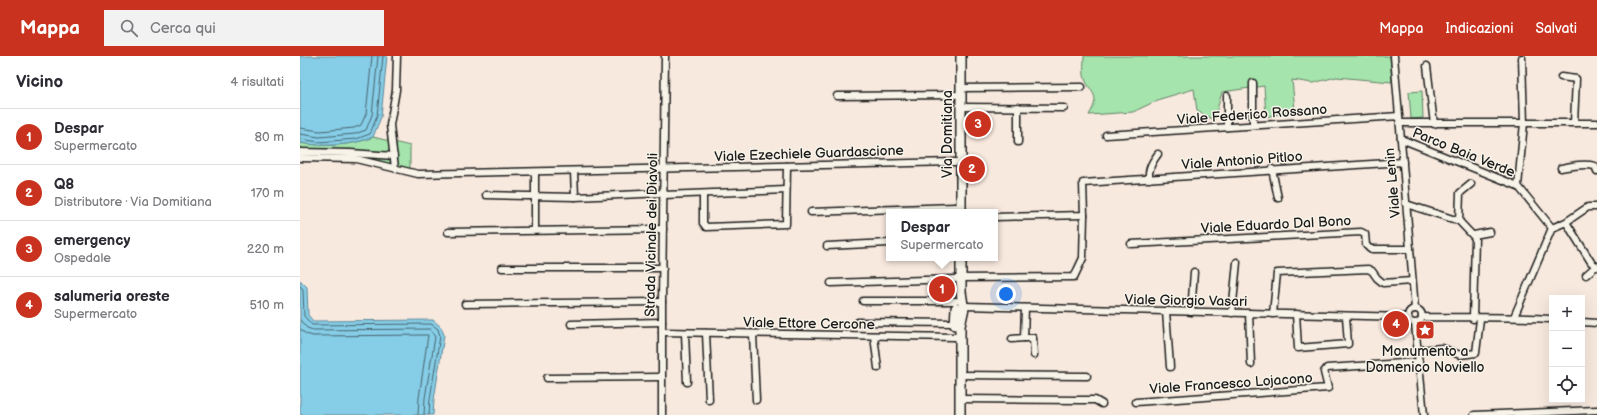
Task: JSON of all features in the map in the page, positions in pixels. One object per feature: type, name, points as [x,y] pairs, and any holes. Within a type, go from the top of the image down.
[{"type":"main road","name":"Via Domitiana","points":[[955,56],[958,92],[961,107],[957,209]]},
{"type":"main road","name":"Via Domitiana","points":[[957,209],[955,162],[961,56]]},
{"type":"main road","points":[[956,261],[960,305],[960,415]]},
{"type":"main road","points":[[958,278],[961,261]]},
{"type":"main road","points":[[955,415],[955,337],[960,305]]},
{"type":"street","points":[[395,168],[390,126],[396,90],[397,56]]},
{"type":"street","name":"Strada Vicinale dei Diavoli","points":[[662,415],[665,56]]},
{"type":"street","name":"Viale Lenin","points":[[1394,56],[1415,309]]},
{"type":"street","name":"Parco Baia Verde","points":[[1518,186],[1524,123],[1522,58]]},
{"type":"street","name":"Parco Baia Verde","points":[[1427,66],[1434,124]]},
{"type":"street","points":[[1561,77],[1576,79],[1574,123]]},
{"type":"street","points":[[1253,83],[1253,126]]},
{"type":"street","points":[[838,96],[1082,87]]},
{"type":"street","points":[[1227,96],[1227,127]]},
{"type":"street","points":[[961,107],[1064,108]]},
{"type":"street","points":[[1018,107],[1018,142]]},
{"type":"street","name":"Viale Federico Rossano","points":[[1106,135],[1399,116]]},
{"type":"street","name":"Parco Baia Verde","points":[[1400,123],[1597,122]]},
{"type":"street","name":"Parco Baia Verde","points":[[1401,140],[1518,186],[1552,228]]},
{"type":"street","points":[[300,152],[350,152],[394,156]]},
{"type":"street","points":[[1149,179],[1148,171],[1158,154]]},
{"type":"street","name":"Viale Ezechiele Guardascione","points":[[300,158],[356,159],[418,174],[955,162]]},
{"type":"street","name":"Viale Antonio Pitloo","points":[[1084,215],[1083,183],[1272,169],[1403,162]]},
{"type":"street","points":[[1561,168],[1575,165],[1591,165],[1594,166],[1597,171]]},
{"type":"street","points":[[703,194],[704,223],[706,227],[786,224],[787,166]]},
{"type":"street","points":[[1272,169],[1278,198]]},
{"type":"street","points":[[574,171],[575,197]]},
{"type":"street","points":[[535,172],[535,230]]},
{"type":"street","points":[[1459,221],[1458,202],[1460,193],[1471,184]]},
{"type":"street","points":[[486,195],[575,197],[703,194],[786,190]]},
{"type":"street","points":[[1406,204],[1459,221],[1474,235],[1475,238],[1476,353],[1460,355],[1442,348],[1418,350]]},
{"type":"street","points":[[1514,317],[1552,228],[1566,222],[1588,206],[1597,207]]},
{"type":"street","points":[[811,212],[886,211]]},
{"type":"street","points":[[831,283],[958,278],[1074,277],[1083,258],[1084,215],[998,217]]},
{"type":"street","points":[[1566,222],[1591,262],[1596,266],[1586,275]]},
{"type":"street","points":[[448,232],[663,228]]},
{"type":"street","name":"Viale Eduardo Dal Bono","points":[[1131,244],[1361,232],[1365,234],[1366,245],[1370,248],[1410,248]]},
{"type":"street","points":[[1474,235],[1490,232]]},
{"type":"street","points":[[827,246],[886,244]]},
{"type":"street","points":[[1232,312],[1237,262]]},
{"type":"street","points":[[502,268],[663,268]]},
{"type":"street","points":[[1273,314],[1277,273],[1368,269],[1372,270],[1376,278],[1383,283],[1412,280]]},
{"type":"street","points":[[1191,312],[1194,272]]},
{"type":"street","name":"Viale Giorgio Vasari","points":[[863,301],[1025,308],[1346,316],[1407,316]]},
{"type":"street","points":[[465,304],[662,302]]},
{"type":"street","points":[[1024,338],[1025,308]]},
{"type":"street","points":[[1415,324],[1410,322],[1407,316],[1409,312],[1415,309],[1420,312],[1422,317]]},
{"type":"street","points":[[1166,311],[1170,367]]},
{"type":"street","points":[[1249,313],[1251,364]]},
{"type":"street","points":[[1296,314],[1298,348],[1348,344],[1346,316]]},
{"type":"street","points":[[1422,317],[1476,319],[1514,317],[1549,319]]},
{"type":"street","points":[[1415,324],[1420,322],[1422,317]]},
{"type":"street","points":[[571,324],[662,322]]},
{"type":"street","points":[[858,322],[956,323]]},
{"type":"street","points":[[1585,322],[1597,323]]},
{"type":"street","points":[[1415,324],[1424,415]]},
{"type":"street","name":"Viale Ettore Cercone","points":[[662,332],[955,337]]},
{"type":"street","points":[[685,333],[687,382]]},
{"type":"street","points":[[706,333],[708,400]]},
{"type":"street","points":[[753,334],[756,400]]},
{"type":"street","points":[[874,336],[878,368]]},
{"type":"street","points":[[1012,339],[1033,338],[1034,355]]},
{"type":"street","name":"Viale Francesco Lojacono","points":[[1136,402],[1328,388],[1324,372],[1327,368],[1419,362]]},
{"type":"street","points":[[960,376],[1087,376]]},
{"type":"street","points":[[547,378],[662,377]]},
{"type":"street","points":[[960,399],[1095,400],[1102,404]]},
{"type":"street","points":[[1474,415],[1597,410]]},
{"type":"green space","points":[[1084,56],[1390,56],[1392,82],[1336,77],[1313,83],[1292,80],[1295,110],[1266,117],[1264,86],[1222,92],[1214,120],[1197,111],[1194,89],[1160,99],[1133,112],[1089,115],[1095,102],[1095,97],[1088,86],[1084,75]]},
{"type":"green space","points":[[1422,91],[1423,118],[1411,119],[1409,92]]},
{"type":"green space","points":[[373,137],[410,146],[410,169],[300,153],[300,143],[337,145]]},
{"type":"water","points":[[300,56],[387,56],[381,117],[373,137],[337,145],[300,143]]},
{"type":"water","points":[[300,280],[307,287],[308,315],[313,321],[433,320],[441,327],[444,335],[433,415],[300,415]]},
{"type":"place","name":"emergency","points":[[978,124]]},
{"type":"place","name":"Q8","points":[[972,169]]},
{"type":"place","name":"Despar","points":[[942,289]]},
{"type":"place","name":"salumeria oreste","points":[[1396,324]]},
{"type":"place","name":"Monumento a Domenico Noviello","points":[[1425,330]]}]
